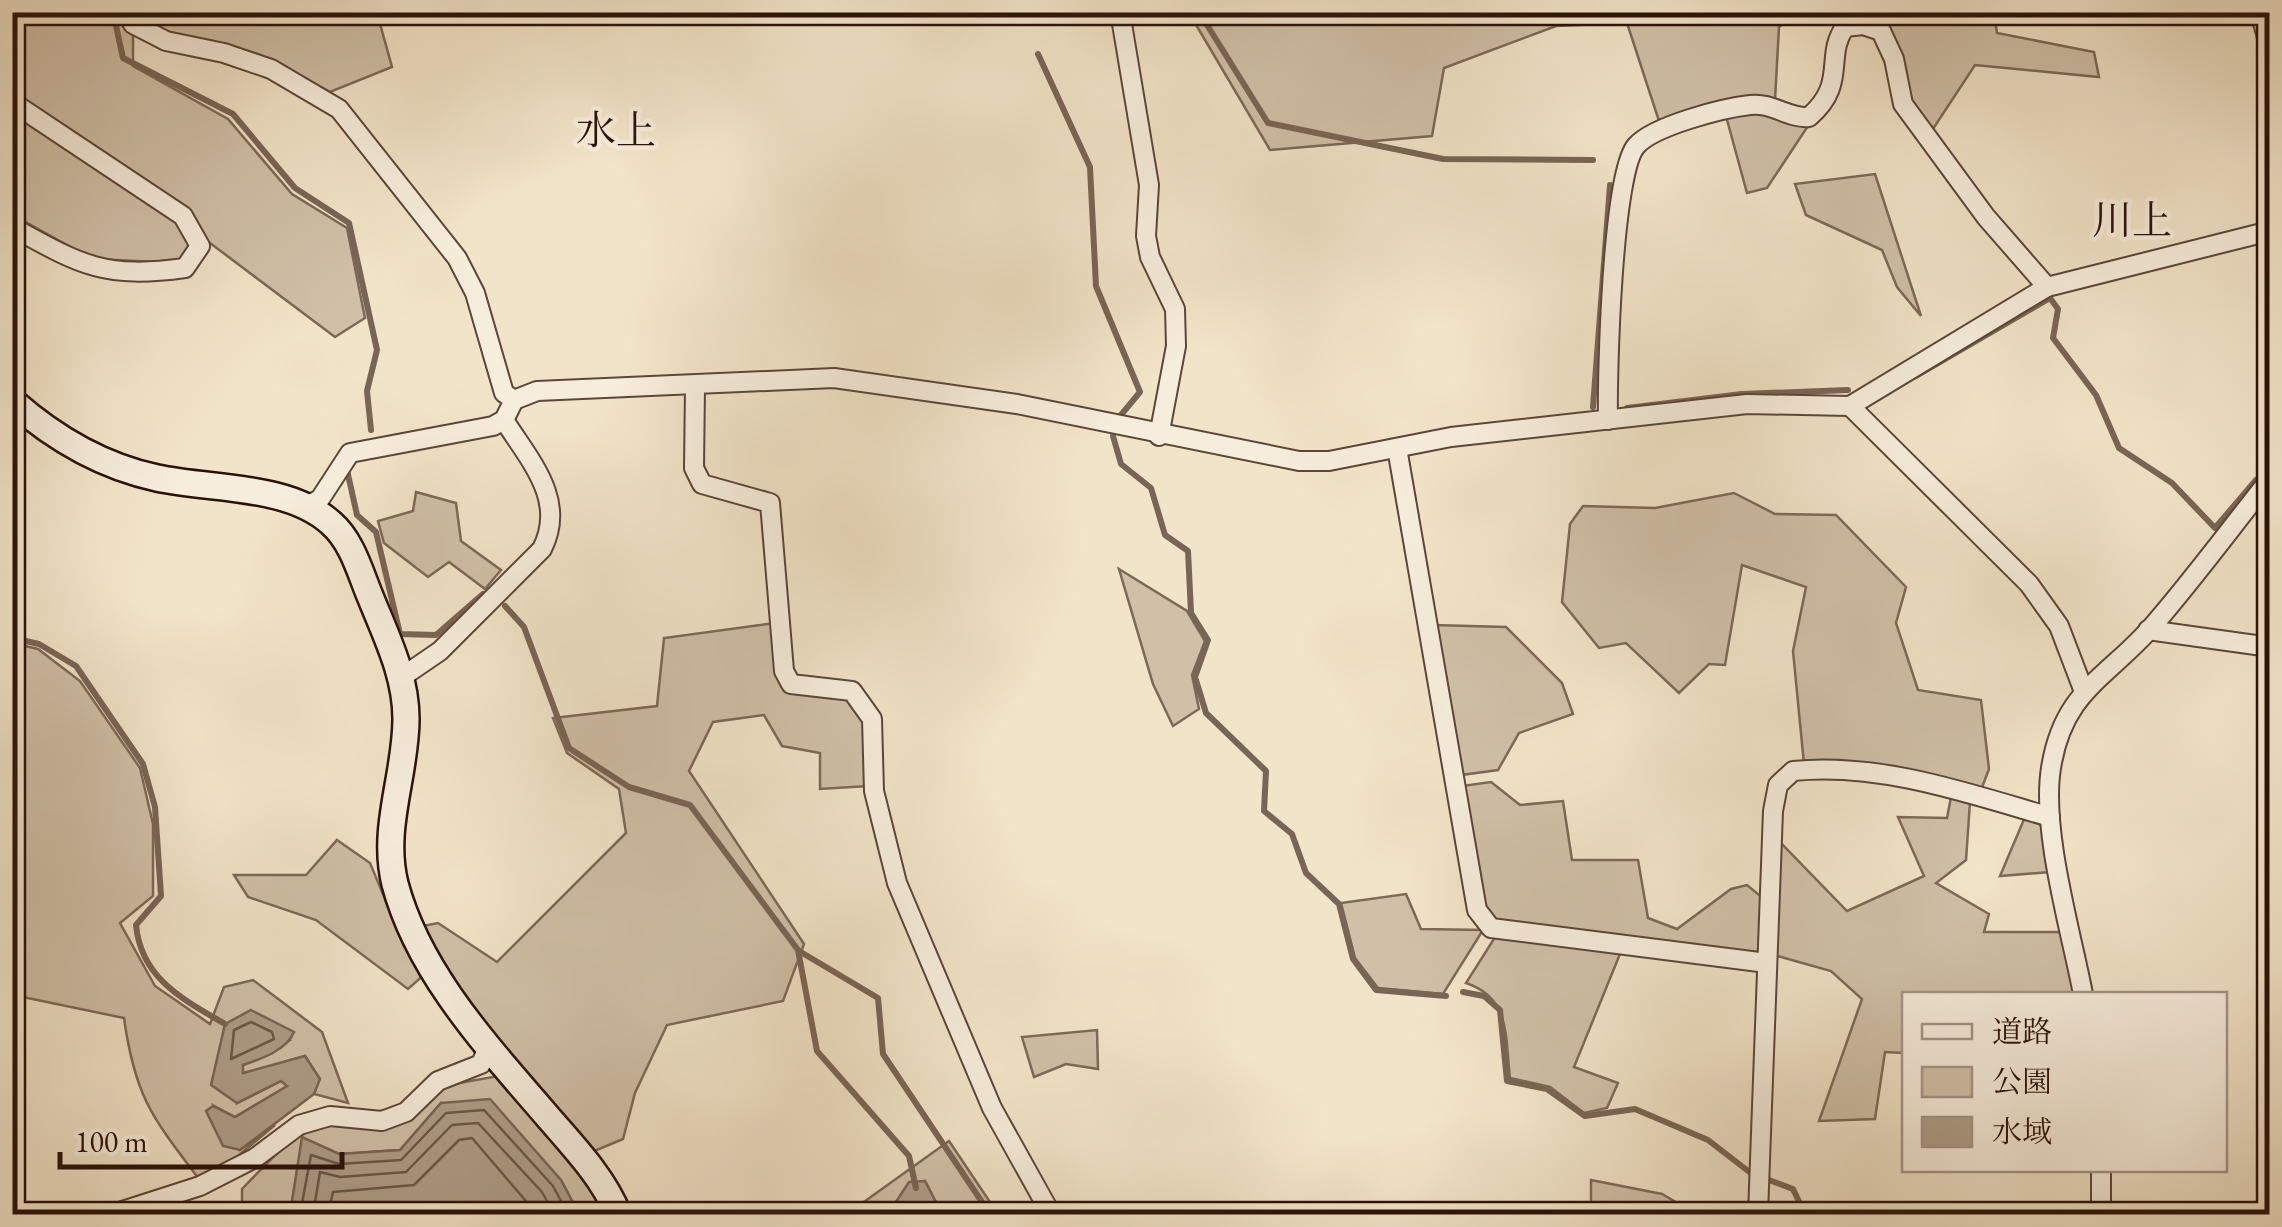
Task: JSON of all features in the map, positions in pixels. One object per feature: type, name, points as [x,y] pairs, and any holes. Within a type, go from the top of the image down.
[{"type":"street","points":[[126,12],[133,24],[166,41],[224,52],[270,68],[338,109],[457,258],[476,293],[504,393],[514,400]]},
{"type":"street","points":[[1120,12],[1150,185],[1146,236],[1150,257],[1175,309],[1176,346],[1158,436]]},
{"type":"street","points":[[2260,12],[2270,48]]},
{"type":"street","points":[[1608,420],[1606,346],[1624,182],[1634,148],[1649,136],[1721,110],[1754,104],[1809,116],[1824,104],[1836,77],[1838,37],[1845,28],[1863,25],[1881,32],[1894,59],[1903,104],[1986,217],[2047,286]]},
{"type":"street","points":[[12,102],[183,216],[200,246],[184,268],[141,274],[82,265],[12,227]]},
{"type":"street","points":[[307,506],[320,498],[350,453],[493,426],[504,420],[514,400],[538,391],[834,378],[1017,404],[1158,436],[1299,461],[1746,404],[1850,406],[2047,286],[2270,231]]},
{"type":"street","points":[[695,387],[694,468],[702,484],[770,503],[784,671],[791,684],[852,691],[872,719],[874,791],[896,883],[992,1108],[1051,1214]]},
{"type":"street","points":[[12,401],[51,435],[98,459],[154,478],[307,506],[333,524],[352,551],[402,677],[406,719],[391,820],[394,880],[405,915],[441,982],[488,1047],[586,1161],[609,1192],[618,1214]]},
{"type":"street","points":[[1850,406],[2029,584],[2059,626],[2083,689]]},
{"type":"street","points":[[402,677],[440,651],[542,549],[551,530],[554,507],[504,420]]},
{"type":"street","points":[[1397,448],[1476,910],[1491,928],[1767,963]]},
{"type":"street","points":[[2082,992],[2050,817],[2050,768],[2064,722],[2083,689],[2148,630],[2270,479]]},
{"type":"street","points":[[2148,630],[2270,647]]},
{"type":"street","points":[[1758,1214],[1773,811],[1778,785],[1793,772],[1870,773],[1976,795],[2050,817]]},
{"type":"street","points":[[112,1214],[210,1182],[255,1158],[299,1125],[330,1116],[382,1121],[406,1112],[438,1082],[481,1064],[488,1047]]},
{"type":"street","points":[[2101,1214],[2102,1172]]},
{"type":"green space","points":[[1858,12],[1994,13],[1997,33],[2094,52],[2099,77],[1975,65],[1933,129],[1906,96],[1887,24],[1857,19]]},
{"type":"green space","points":[[13,13],[377,13],[392,67],[330,92],[272,62],[166,35],[133,19],[133,66],[228,119],[292,194],[347,228],[365,318],[335,337],[210,243],[181,263],[92,259],[13,215]]},
{"type":"green space","points":[[1189,13],[1796,13],[1779,27],[1775,100],[1660,124],[1627,23],[1556,26],[1444,68],[1432,136],[1270,150]]},
{"type":"green space","points":[[1763,110],[1808,126],[1767,188],[1747,193],[1726,116]]},
{"type":"green space","points":[[1875,174],[1921,316],[1897,287],[1882,250],[1806,215],[1795,184]]},
{"type":"green space","points":[[416,492],[456,503],[461,541],[501,570],[485,589],[449,562],[428,577],[384,543],[378,521],[413,511]]},
{"type":"green space","points":[[1734,493],[1775,514],[1836,515],[1906,587],[1896,623],[1918,690],[1981,700],[1989,769],[1981,790],[1804,764],[1793,651],[1806,587],[1742,565],[1725,665],[1709,664],[1679,693],[1626,643],[1599,648],[1562,602],[1570,524],[1583,506],[1655,508]]},
{"type":"green space","points":[[1119,569],[1187,611],[1205,641],[1192,675],[1199,709],[1173,726],[1153,684]]},
{"type":"green space","points":[[775,623],[781,686],[849,697],[864,721],[868,786],[820,789],[820,753],[782,746],[764,715],[713,722],[689,771],[804,944],[783,1001],[667,1025],[635,1093],[623,1139],[592,1152],[477,1017],[423,926],[438,923],[497,962],[626,833],[619,789],[567,753],[553,718],[657,706],[664,638]]},
{"type":"green space","points":[[1433,625],[1506,627],[1562,683],[1573,714],[1519,733],[1498,770],[1461,775]]},
{"type":"green space","points":[[12,643],[38,649],[80,681],[140,768],[153,824],[153,896],[120,923],[155,986],[210,1024],[224,987],[253,980],[322,1032],[348,1103],[314,1094],[319,1079],[305,1056],[242,1074],[243,1065],[290,1040],[251,1011],[237,1103],[281,1081],[288,1086],[235,1117],[214,1106],[240,1150],[275,1125],[225,1167],[199,1179],[148,1105],[134,1068],[124,1018],[13,995]]},
{"type":"green space","points":[[1491,782],[1520,805],[1563,801],[1572,860],[1638,860],[1648,918],[1677,929],[1731,889],[1747,885],[1764,899],[1762,954],[1496,921],[1484,908],[1462,786]]},
{"type":"green space","points":[[1951,797],[1970,802],[1966,860],[1936,883],[1989,914],[1984,932],[2062,932],[2074,992],[1902,992],[1902,1053],[1885,1052],[1875,1119],[1819,1121],[1862,999],[1831,971],[1774,955],[1777,839],[1847,911],[1924,876],[1898,817],[1947,818]]},
{"type":"green space","points":[[2025,817],[2040,821],[2050,872],[2000,876]]},
{"type":"green space","points":[[337,840],[370,863],[400,935],[425,974],[408,989],[316,920],[248,897],[234,875],[306,875]]},
{"type":"green space","points":[[1406,894],[1421,929],[1483,930],[1443,994],[1378,988],[1355,958],[1341,903]]},
{"type":"green space","points":[[1497,934],[1622,949],[1574,1067],[1618,1083],[1607,1108],[1584,1113],[1550,1087],[1510,1078],[1506,1034],[1498,1009],[1491,998],[1466,983]]},
{"type":"green space","points":[[1097,1030],[1098,1069],[1066,1064],[1034,1077],[1022,1037]]},
{"type":"green space","points":[[498,1076],[602,1203],[606,1214],[579,1214],[561,1180],[441,1103],[400,1150],[339,1154],[303,1138],[290,1214],[242,1214],[242,1189],[295,1139],[325,1127],[399,1124],[443,1086]]},
{"type":"green space","points":[[949,1141],[998,1214],[942,1214],[925,1181],[888,1214],[847,1214]]},
{"type":"green space","points":[[1591,1180],[1662,1194],[1696,1214],[1591,1214]]},
{"type":"water","points":[[251,1010],[294,1032],[280,1049],[243,1065],[243,1073],[305,1056],[320,1079],[314,1094],[240,1150],[223,1146],[206,1111],[213,1106],[235,1117],[287,1086],[281,1081],[237,1103],[211,1085],[225,1024]]},
{"type":"water","points":[[490,1099],[561,1180],[579,1214],[290,1214],[302,1137],[339,1154],[400,1150],[441,1103]]},
{"type":"water","points":[[925,1181],[942,1214],[888,1214],[909,1182]]},
{"type":"waterway","points":[[113,12],[123,58],[233,114],[295,188],[349,223],[377,350],[367,391],[371,430]]},
{"type":"waterway","points":[[1199,12],[1268,123],[1443,159],[1593,160]]},
{"type":"waterway","points":[[1038,54],[1090,167],[1096,286],[1140,392],[1121,415]]},
{"type":"waterway","points":[[1593,407],[1610,185]]},
{"type":"waterway","points":[[1916,376],[2050,298],[2058,309],[2053,338],[2096,395],[2119,448],[2172,483],[2215,528],[2256,480]]},
{"type":"waterway","points":[[1627,408],[1742,394],[1848,390]]},
{"type":"waterway","points":[[1113,436],[1121,464],[1151,488],[1165,535],[1188,551],[1191,613],[1208,640],[1195,677],[1206,713],[1266,771],[1264,811],[1292,834],[1306,873],[1339,904],[1353,959],[1376,990],[1446,996]]},
{"type":"waterway","points":[[347,470],[357,515],[376,532],[400,634],[436,635],[483,594]]},
{"type":"waterway","points":[[505,606],[524,627],[569,748],[629,787],[690,805],[798,950],[817,1051],[909,1156],[916,1188]]},
{"type":"waterway","points":[[12,638],[39,644],[76,666],[143,764],[155,807],[161,896],[136,925],[139,943],[166,985],[225,1024]]},
{"type":"waterway","points":[[799,951],[878,998],[883,1054],[990,1214]]},
{"type":"waterway","points":[[1463,992],[1484,996],[1500,1010],[1507,1081],[1547,1089],[1585,1116],[1635,1109],[1708,1140],[1752,1174]]},
{"type":"waterway","points":[[1769,1180],[1793,1189],[1805,1214]]},
{"type":"district","name":"水上","points":[[616,130]]},
{"type":"district","name":"川上","points":[[2132,220]]}]
